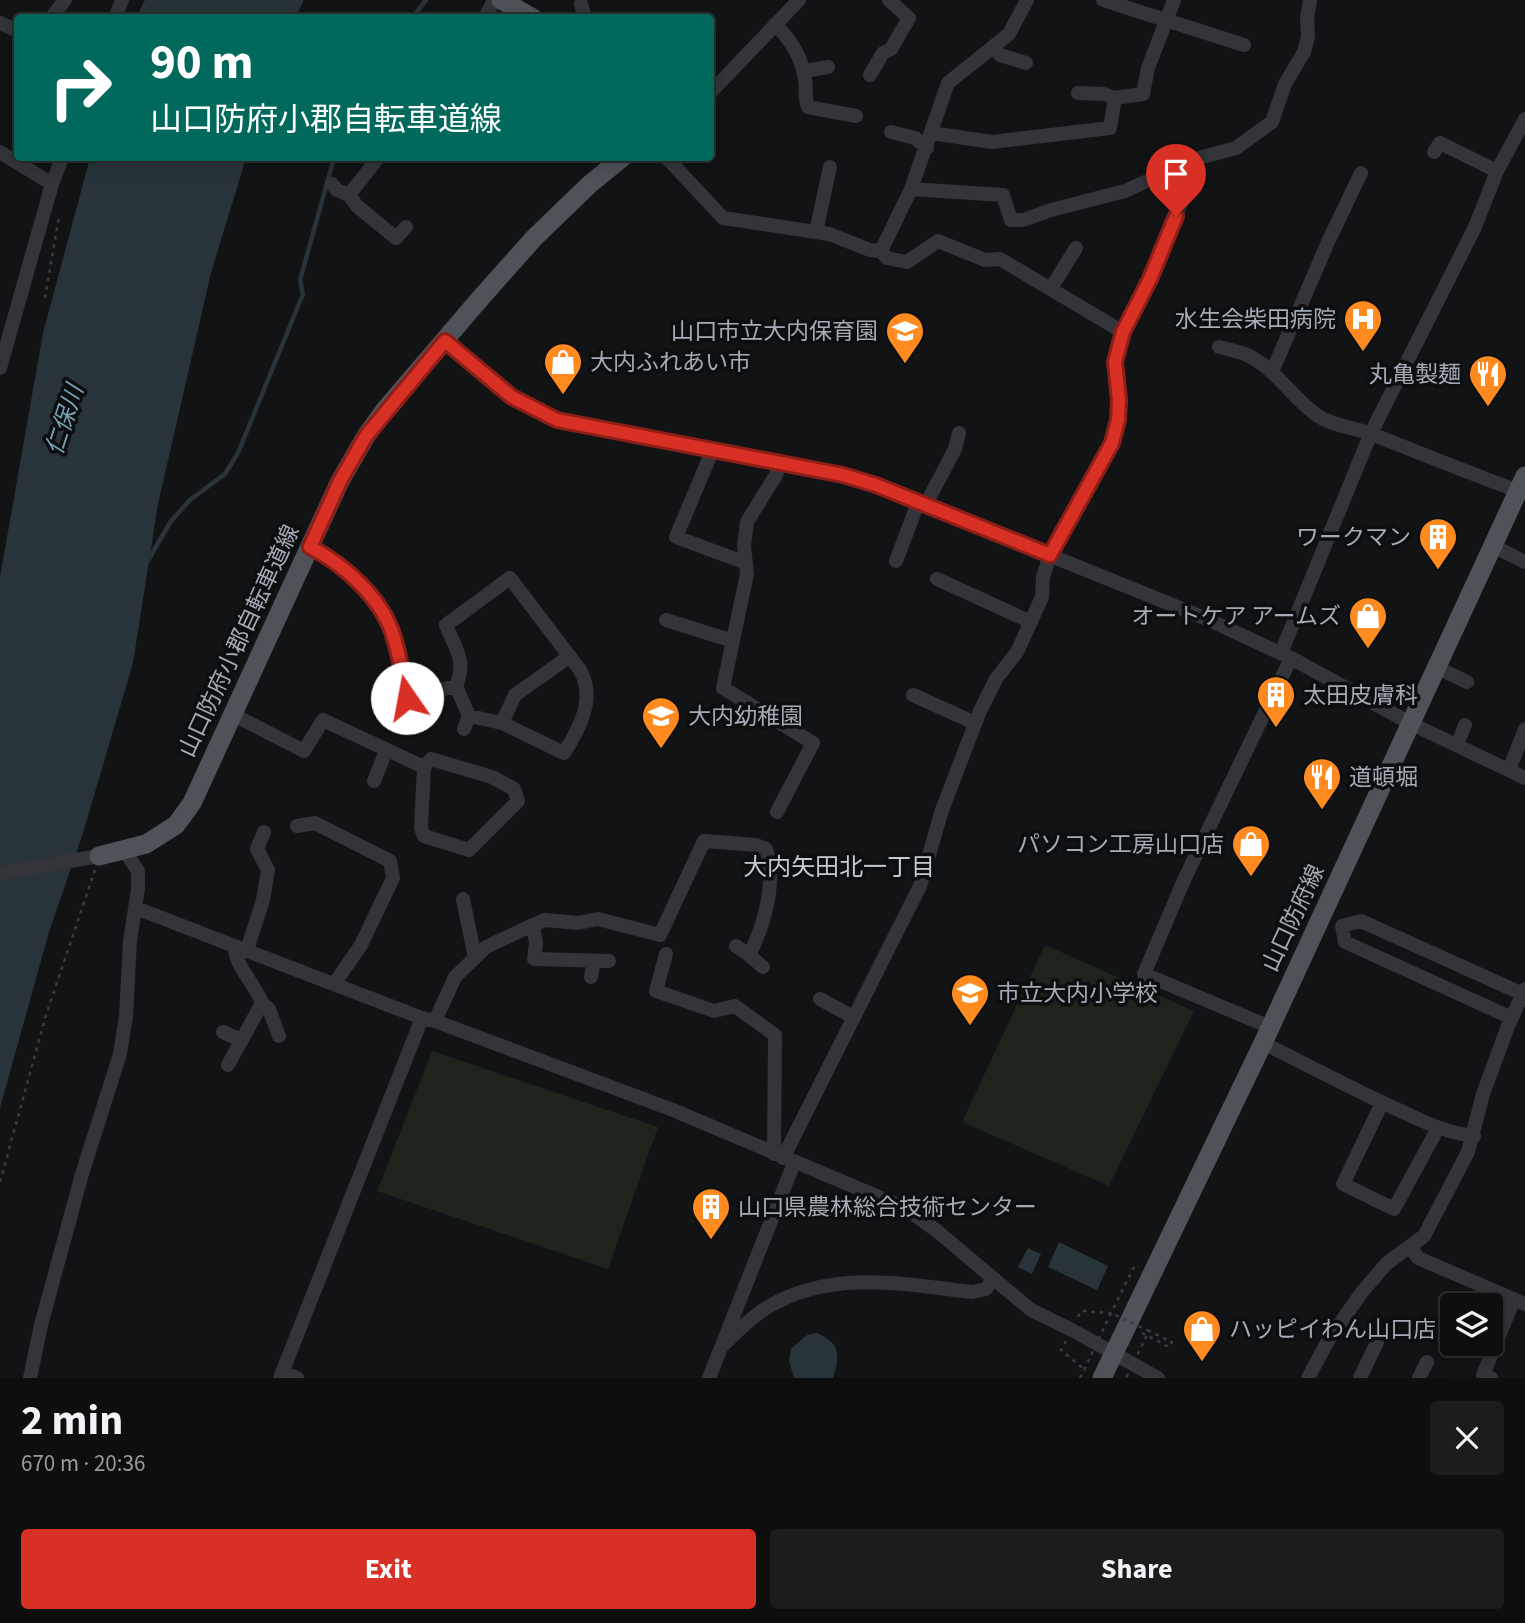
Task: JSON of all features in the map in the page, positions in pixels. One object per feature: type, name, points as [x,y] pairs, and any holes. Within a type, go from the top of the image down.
[{"type":"main road","points":[[501,0],[526,14]]},
{"type":"main road","name":"山口防府小郡自転車道線","points":[[96,856],[146,844],[176,825],[192,803],[340,481],[366,436],[534,238],[590,184],[618,161]]},
{"type":"main road","name":"山口防府線","points":[[1093,1374],[1113,1353],[1267,1035],[1436,667],[1521,492]]},
{"type":"street","points":[[54,14],[65,0]]},
{"type":"street","points":[[870,75],[879,49],[891,49],[909,18],[889,0]]},
{"type":"street","points":[[881,251],[911,189],[948,83],[1009,34],[1027,0]]},
{"type":"street","points":[[1103,0],[1244,45]]},
{"type":"street","points":[[1078,93],[1104,94],[1115,98],[1143,94],[1147,68],[1174,0]]},
{"type":"street","points":[[911,189],[1003,195],[1010,220],[1023,220],[1125,191],[1195,159],[1236,148],[1272,122],[1285,84],[1304,52],[1308,37],[1310,0]]},
{"type":"street","points":[[714,89],[775,24],[790,3]]},
{"type":"street","points":[[775,24],[786,34],[804,71],[808,107],[856,116]]},
{"type":"street","points":[[993,47],[1000,55],[1026,63]]},
{"type":"street","points":[[804,71],[828,67]]},
{"type":"street","points":[[931,133],[992,142],[1110,128],[1115,98]]},
{"type":"street","points":[[1474,1136],[1438,1128],[1382,1103],[1267,1035],[1144,974],[1286,656],[1371,433],[1475,226],[1497,171],[1525,120]]},
{"type":"street","points":[[891,132],[915,138],[927,148]]},
{"type":"street","points":[[1434,152],[1440,143],[1497,171]]},
{"type":"street","points":[[709,1378],[723,1345],[784,1158],[920,886],[942,810],[975,723],[996,679],[1017,652],[1042,597],[1043,577],[1050,555],[1112,443],[1118,420],[1119,400],[1115,362],[1123,332],[1159,258],[1193,174],[1195,159]]},
{"type":"street","points":[[15,161],[52,184]]},
{"type":"street","points":[[0,368],[61,161]]},
{"type":"street","points":[[349,195],[377,161]]},
{"type":"street","points":[[670,161],[723,218],[829,234],[870,250],[881,251],[887,258],[907,262],[938,242],[985,260],[1000,259],[1123,332]]},
{"type":"street","points":[[816,232],[830,167]]},
{"type":"street","points":[[1272,372],[1361,173]]},
{"type":"street","points":[[332,184],[349,195],[357,206],[397,238]]},
{"type":"street","points":[[1051,288],[1076,248]]},
{"type":"street","points":[[445,341],[512,397],[544,415],[584,426],[782,462],[876,485],[1206,619],[1286,656],[1410,723],[1525,778]]},
{"type":"street","points":[[1219,347],[1246,354],[1272,372],[1319,416],[1342,426],[1371,433],[1408,450],[1521,492]]},
{"type":"street","points":[[896,561],[922,504],[955,449],[959,433]]},
{"type":"street","points":[[713,449],[676,537],[746,563]]},
{"type":"street","points":[[777,812],[813,743],[723,688],[747,574],[744,546],[747,522],[782,462]]},
{"type":"street","points":[[1493,546],[1525,562]]},
{"type":"street","points":[[310,547],[327,556],[374,597],[394,635],[407,698],[456,686]]},
{"type":"street","points":[[510,578],[569,656],[586,681],[589,694],[575,736],[564,753],[502,723],[467,722],[456,686],[462,671],[446,625],[510,578]]},
{"type":"street","points":[[937,579],[1031,622]]},
{"type":"street","points":[[666,620],[733,641]]},
{"type":"street","points":[[502,723],[515,695],[569,656]]},
{"type":"street","points":[[1436,667],[1467,682]]},
{"type":"street","points":[[913,695],[975,723]]},
{"type":"street","points":[[232,714],[304,751],[323,720],[424,767]]},
{"type":"street","points":[[1457,745],[1465,725]]},
{"type":"street","points":[[1509,770],[1525,729]]},
{"type":"street","points":[[373,781],[386,751]]},
{"type":"street","points":[[431,759],[492,777],[514,789],[518,801],[469,850],[425,836],[421,828],[424,767],[431,759]]},
{"type":"street","points":[[298,826],[315,823],[390,860],[394,878],[361,945],[334,984]]},
{"type":"street","points":[[264,832],[257,849],[268,870],[263,900],[241,948],[235,955],[257,989],[262,1003],[269,1009],[279,1036]]},
{"type":"street","points":[[297,1378],[281,1375],[429,1020],[455,977],[486,947],[545,920],[578,923],[598,919],[660,935],[704,841],[756,845],[765,849],[771,864],[766,904],[756,941],[748,955]]},
{"type":"street","points":[[30,1378],[41,1325],[82,1174],[120,1054],[126,1016],[130,941],[136,908],[138,870],[125,851]]},
{"type":"street","points":[[0,873],[96,856]]},
{"type":"street","points":[[463,899],[475,958]]},
{"type":"street","points":[[136,908],[673,1110],[907,1209],[1031,1310],[1158,1378]]},
{"type":"street","points":[[1361,921],[1520,1003],[1345,942],[1342,926],[1361,921]]},
{"type":"street","points":[[533,925],[536,943],[534,959],[601,961],[591,977]]},
{"type":"street","points":[[736,946],[763,967]]},
{"type":"street","points":[[666,954],[656,991],[714,1010],[735,1006],[775,1035],[784,1158]]},
{"type":"street","points":[[820,999],[853,1017]]},
{"type":"street","points":[[228,1065],[262,1003]]},
{"type":"street","points":[[1308,1378],[1329,1339],[1362,1292],[1386,1264],[1424,1236],[1468,1152],[1483,1094],[1520,1003]]},
{"type":"street","points":[[223,1032],[241,1040]]},
{"type":"street","points":[[1382,1103],[1343,1184],[1394,1209],[1438,1128]]},
{"type":"street","points":[[1411,1247],[1418,1258],[1520,1301],[1483,1375],[1491,1378]]},
{"type":"street","points":[[723,1345],[767,1307],[807,1289],[842,1282],[864,1282],[972,1292],[986,1289],[993,1279]]},
{"type":"street","points":[[1360,1378],[1379,1338]]},
{"type":"street","points":[[1419,1378],[1427,1362]]},
{"type":"path","points":[[46,298],[60,211]]},
{"type":"path","points":[[0,1182],[96,856]]},
{"type":"path","points":[[1093,1374],[1111,1313],[1135,1265]]},
{"type":"path","points":[[1081,1311],[1111,1313],[1172,1342],[1169,1346],[1150,1337]]},
{"type":"path","points":[[1126,1378],[1149,1331]]},
{"type":"path","points":[[1061,1350],[1093,1374]]},
{"type":"path","points":[[1080,1378],[1093,1374]]},
{"type":"shaded area","points":[[1045,945],[1194,1011],[1109,1186],[962,1122]]},
{"type":"shaded area","points":[[432,1051],[658,1127],[608,1269],[377,1191]]},
{"type":"water","points":[[145,0],[304,0],[297,14],[138,14]]},
{"type":"water","name":"仁保川","points":[[89,161],[245,161],[211,273],[158,504],[133,663],[83,833],[49,932],[0,1108],[0,577],[43,333]]},
{"type":"water","points":[[1059,1242],[1108,1266],[1097,1290],[1048,1267]]},
{"type":"water","points":[[1028,1248],[1041,1254],[1032,1274],[1018,1267]]},
{"type":"water","points":[[817,1333],[831,1341],[837,1351],[833,1378],[794,1378],[789,1361],[791,1349],[807,1335]]},
{"type":"waterway","points":[[415,14],[426,0]]},
{"type":"waterway","points":[[147,562],[171,521],[190,500],[225,474],[238,453],[303,294],[300,280],[333,161]]},
{"type":"place","name":"水生会柴田病院","points":[[1363,353]]},
{"type":"place","name":"山口市立大内保育園","points":[[905,365]]},
{"type":"place","name":"大内ふれあい市","points":[[563,396]]},
{"type":"place","name":"丸亀製麺","points":[[1488,408]]},
{"type":"place","name":"ワークマン","points":[[1438,571]]},
{"type":"place","name":"オートケア アームズ","points":[[1368,650]]},
{"type":"place","name":"太田皮膚科","points":[[1276,729]]},
{"type":"place","name":"大内幼稚園","points":[[661,750]]},
{"type":"place","name":"道頓堀","points":[[1322,811]]},
{"type":"place","name":"パソコン工房山口店","points":[[1251,878]]},
{"type":"place","name":"市立大内小学校","points":[[970,1027]]},
{"type":"place","name":"山口県農林総合技術センター","points":[[711,1241]]},
{"type":"place","name":"ハッピイわん山口店","points":[[1202,1363]]},
{"type":"district","name":"大内矢田北一丁目","points":[[839,867]]},
{"type":"route","points":[[407,698],[394,635],[374,597],[327,556],[310,547],[340,481],[366,436],[384,411],[445,341],[512,397],[557,420],[843,475],[876,485],[1050,555],[1112,443],[1118,420],[1119,400],[1115,362],[1123,332],[1150,279],[1176,216]]}]
